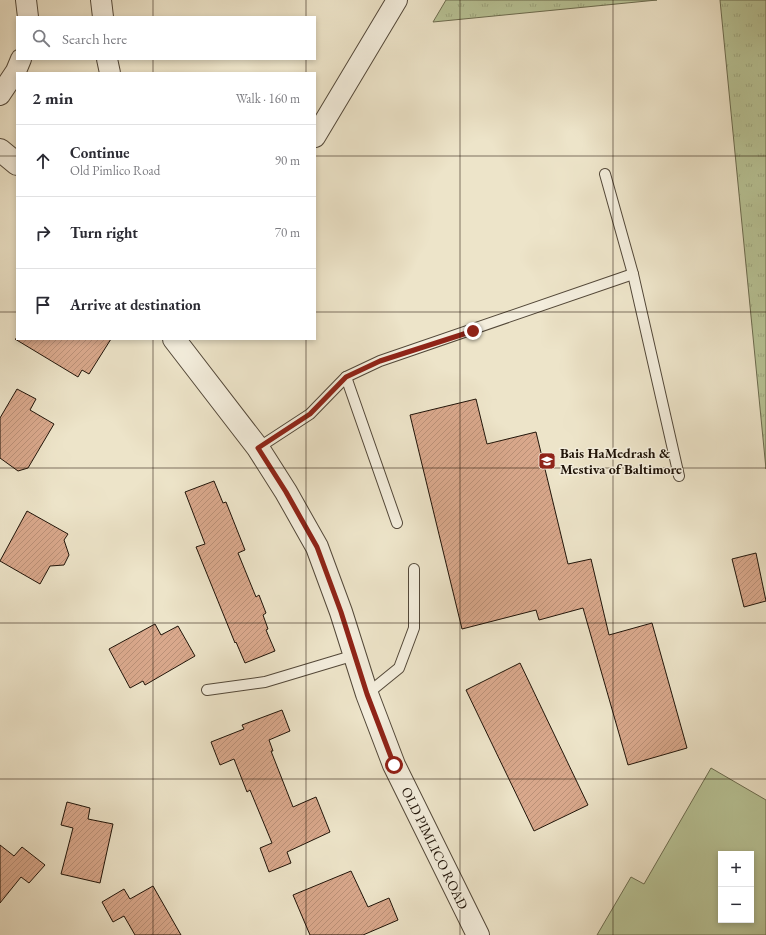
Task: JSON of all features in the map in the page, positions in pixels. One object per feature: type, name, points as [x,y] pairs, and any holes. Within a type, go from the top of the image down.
[{"type":"street","points":[[26,0],[28,16]]},
{"type":"street","points":[[101,0],[103,16]]},
{"type":"street","points":[[316,135],[397,0]]},
{"type":"street","points":[[0,95],[21,60]]},
{"type":"street","points":[[107,60],[110,72]]},
{"type":"street","points":[[0,150],[16,163]]},
{"type":"street","name":"OLD PIMLICO ROAD","points":[[175,340],[258,448],[286,492],[317,547],[367,694],[394,765],[478,935]]},
{"type":"lane","points":[[605,174],[633,274],[679,476]]},
{"type":"lane","points":[[258,448],[310,414],[346,377],[380,361],[633,274]]},
{"type":"lane","points":[[346,377],[397,523]]},
{"type":"lane","points":[[367,694],[399,668],[414,628],[414,569]]},
{"type":"lane","points":[[207,690],[265,682],[354,655]]},
{"type":"green space","points":[[446,0],[657,0],[433,22]]},
{"type":"green space","points":[[720,0],[766,0],[766,469]]},
{"type":"green space","points":[[711,768],[766,800],[766,935],[597,935],[631,877],[644,884]]},
{"type":"building","points":[[17,340],[110,340],[89,374],[82,370],[78,377]]},
{"type":"building","points":[[17,389],[36,399],[30,410],[54,424],[28,468],[18,471],[0,458],[0,418]]},
{"type":"building","points":[[476,399],[487,444],[536,432],[568,564],[591,559],[609,635],[652,623],[687,748],[628,765],[583,608],[539,620],[536,610],[462,629],[410,415]]},
{"type":"building","points":[[214,481],[223,503],[226,502],[245,550],[238,553],[256,597],[259,595],[266,613],[263,615],[268,629],[266,630],[275,651],[245,663],[236,642],[235,643],[196,547],[205,544],[185,492]]},
{"type":"building","points":[[27,511],[68,534],[64,540],[69,555],[64,565],[50,566],[40,584],[0,561]]},
{"type":"building","points":[[756,553],[766,601],[744,607],[732,559]]},
{"type":"building","points":[[155,624],[161,635],[178,626],[195,656],[145,685],[143,681],[130,688],[109,649]]},
{"type":"building","points":[[520,663],[588,805],[534,831],[466,690]]},
{"type":"building","points":[[282,710],[290,731],[269,740],[273,751],[271,751],[293,807],[316,797],[330,832],[287,852],[291,863],[269,872],[260,848],[272,843],[250,790],[247,792],[234,759],[220,765],[211,742],[244,729],[242,725]]},
{"type":"building","points":[[67,802],[90,808],[88,819],[113,824],[100,883],[61,874],[73,828],[61,825]]},
{"type":"building","points":[[0,845],[14,856],[22,847],[45,865],[29,883],[21,877],[0,903]]},
{"type":"building","points":[[351,871],[368,907],[389,898],[398,920],[363,935],[310,935],[293,895]]},
{"type":"building","points":[[153,886],[181,935],[135,935],[124,916],[113,922],[102,902],[124,889],[130,899]]},
{"type":"place","name":"Bais HaMedrash & Mestiva of Baltimore","points":[[547,461]]},
{"type":"route","points":[[394,765],[367,694],[341,612],[317,547],[286,492],[258,448],[310,414],[346,377],[380,361],[473,331]]}]
